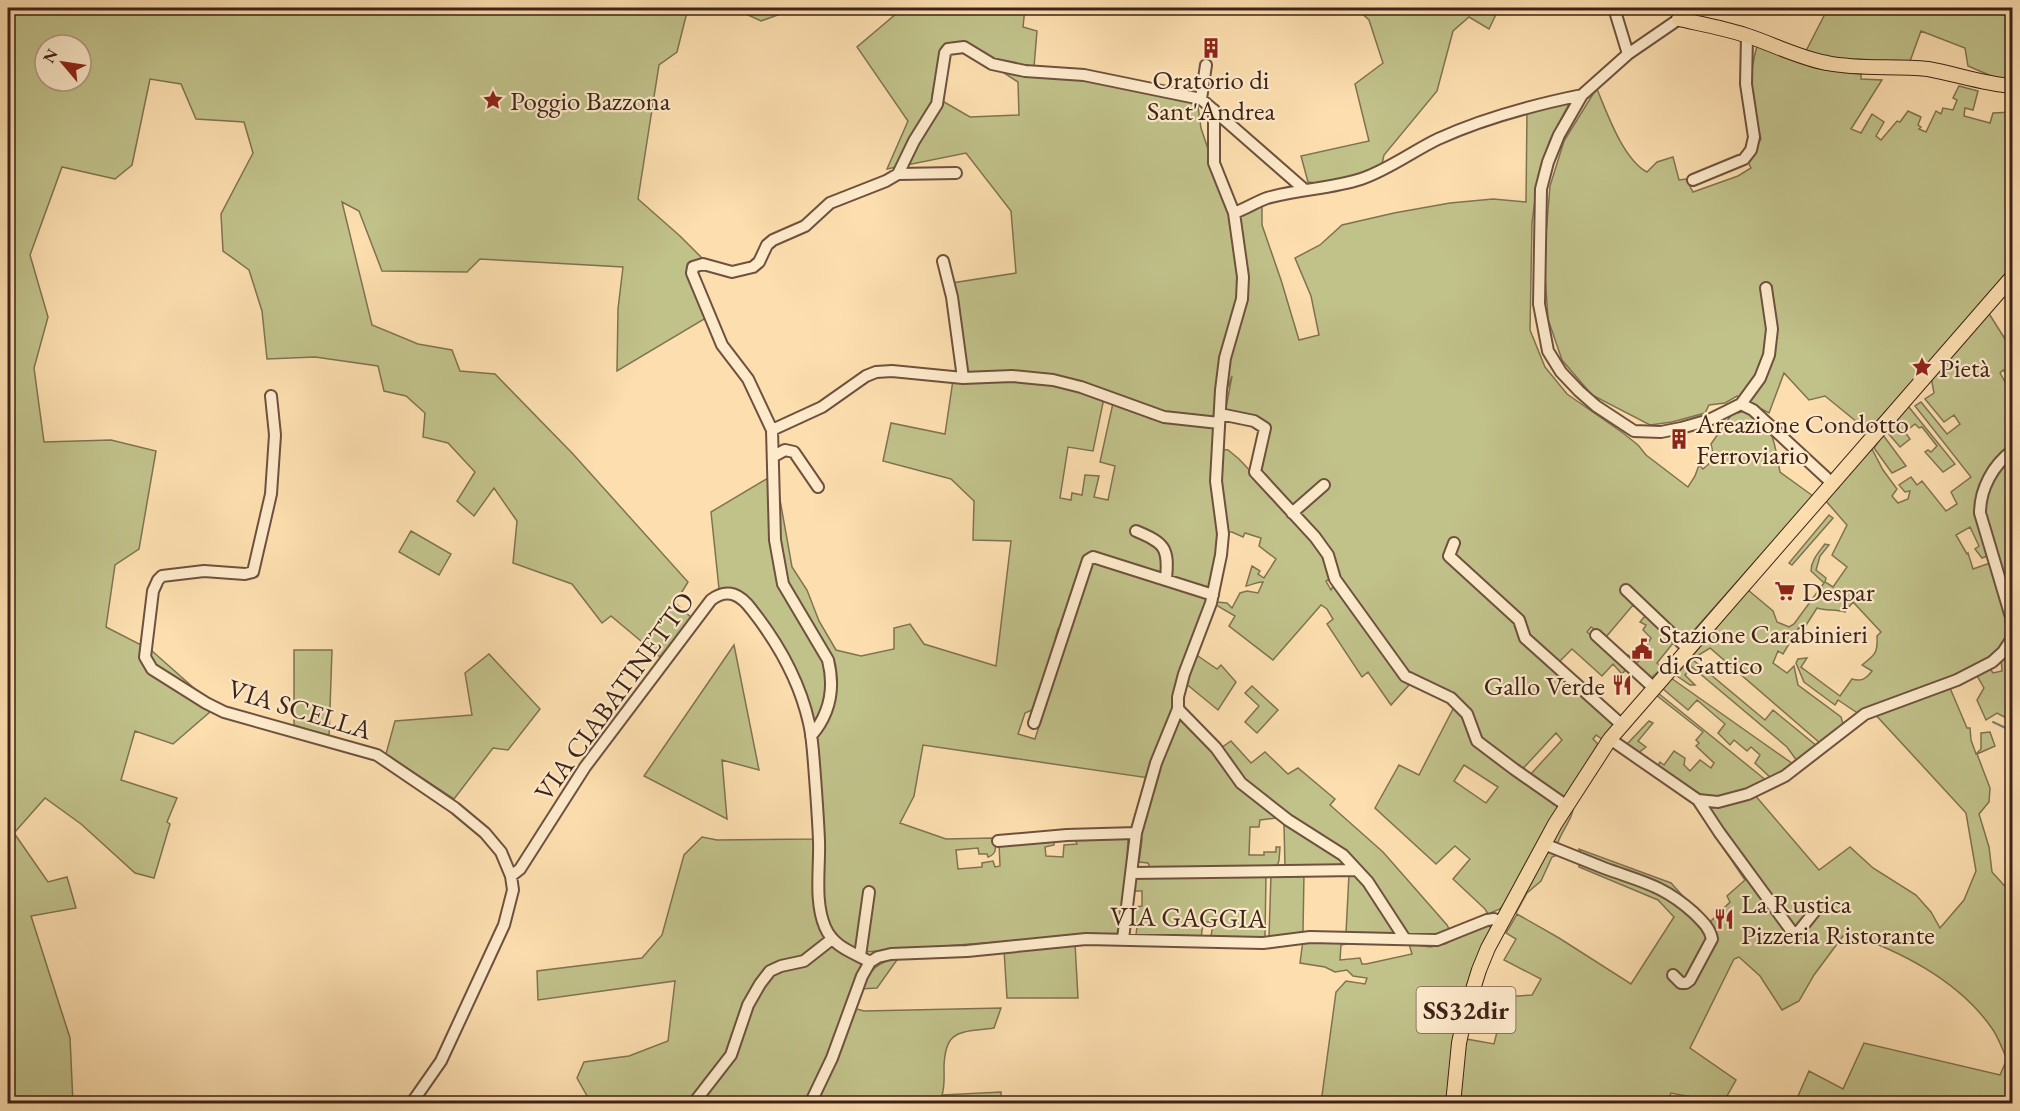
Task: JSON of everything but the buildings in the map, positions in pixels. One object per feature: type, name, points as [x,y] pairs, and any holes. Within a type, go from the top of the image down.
[{"type":"main road","points":[[1683,14],[1827,63],[1862,67],[1897,66],[1926,69],[1996,85],[2013,86]]},
{"type":"main road","name":"SS32dir","points":[[1453,1104],[1465,1015],[1479,970],[1544,844],[1610,739],[2013,278]]},
{"type":"street","points":[[1614,8],[1628,54]]},
{"type":"street","points":[[1683,14],[1628,54],[1582,95],[1558,135],[1541,189],[1539,304],[1545,340],[1551,358],[1561,372],[1596,406],[1634,431],[1661,432],[1681,428],[1708,420],[1741,404],[1760,378],[1769,355],[1773,329],[1766,288]]},
{"type":"street","points":[[1693,180],[1744,159],[1751,150],[1754,137],[1746,84],[1747,36]]},
{"type":"street","points":[[816,789],[821,725],[830,701],[832,674],[828,660],[783,584],[775,540],[772,430],[748,379],[722,345],[692,273],[693,267],[703,264],[732,272],[753,267],[759,262],[767,245],[773,240],[805,226],[830,203],[886,182],[898,174],[914,141],[937,104],[944,58],[948,49],[964,47],[992,64],[1003,67],[1025,71],[1084,75],[1201,99],[1305,190]]},
{"type":"street","points":[[1201,99],[1206,65]]},
{"type":"street","points":[[1234,213],[1266,198],[1326,188],[1363,178],[1441,138],[1501,115],[1529,106],[1582,95]]},
{"type":"street","points":[[1122,939],[1136,832],[1156,763],[1178,709],[1178,697],[1184,674],[1213,595],[1223,534],[1215,481],[1225,358],[1242,299],[1243,277],[1234,213],[1214,163],[1214,110]]},
{"type":"street","points":[[898,174],[956,173]]},
{"type":"street","points":[[943,261],[952,297],[963,378]]},
{"type":"street","points":[[772,430],[839,397],[858,379],[876,372],[903,371],[963,378],[1012,376],[1053,380],[1081,387],[1164,417],[1254,421],[1265,428],[1255,472],[1315,537],[1328,555],[1335,579],[1405,676],[1451,698],[1467,714],[1477,741],[1567,806]]},
{"type":"street","name":"VIA SCELLA","points":[[271,396],[275,435],[271,494],[253,572],[245,574],[204,571],[162,576],[153,591],[145,657],[152,669],[224,712],[365,751],[389,762],[449,803],[485,833],[501,852],[510,876]]},
{"type":"street","points":[[1741,404],[1754,410],[1833,484]]},
{"type":"street","points":[[774,456],[785,450],[794,452],[818,487]]},
{"type":"street","points":[[1698,800],[1718,802],[1748,794],[1785,776],[1865,714],[1957,680],[1992,662],[2003,652],[2011,640],[2013,629],[1980,513],[1980,499],[1992,473],[2003,458],[2013,451]]},
{"type":"street","points":[[1292,513],[1324,485]]},
{"type":"street","points":[[1136,531],[1153,538],[1164,549],[1168,559],[1166,579]]},
{"type":"street","points":[[1457,540],[1449,556],[1519,620],[1525,638],[1622,725]]},
{"type":"street","points":[[1034,723],[1088,560],[1093,557],[1213,595]]},
{"type":"street","points":[[1626,590],[1688,649]]},
{"type":"street","name":"VIA CIABATINETTO","points":[[510,876],[520,869],[585,767],[711,600],[725,593],[738,596],[746,602],[758,618],[782,655],[804,704],[811,736],[816,789],[819,897],[825,928],[832,939]]},
{"type":"street","points":[[1596,635],[1654,688]]},
{"type":"street","points":[[1178,709],[1216,748],[1241,783],[1288,820],[1343,855],[1381,901],[1405,939]]},
{"type":"street","points":[[811,736],[821,725]]},
{"type":"street","points":[[1610,739],[1698,800],[1793,933],[1799,931],[1815,911]]},
{"type":"street","points":[[998,841],[1136,832]]},
{"type":"street","points":[[1544,844],[1659,887],[1676,897],[1696,915],[1708,928],[1712,939],[1690,980],[1682,983],[1673,975]]},
{"type":"street","points":[[1131,873],[1357,870]]},
{"type":"street","points":[[411,1104],[441,1061],[499,935],[513,890],[510,876]]},
{"type":"street","points":[[860,956],[869,892]]},
{"type":"street","name":"VIA GAGGIA","points":[[870,962],[878,957],[891,954],[967,951],[1086,939],[1263,943],[1310,937],[1437,940],[1486,920],[1494,919],[1502,922]]},
{"type":"street","points":[[693,1104],[731,1055],[748,1005],[770,971],[804,961],[832,939],[845,950],[870,962],[854,995],[832,1058],[810,1104]]},
{"type":"green space","points":[[8,8],[688,8],[677,52],[659,65],[638,199],[702,258],[689,267],[706,318],[617,371],[618,309],[623,267],[480,259],[467,272],[382,271],[359,211],[342,202],[372,325],[418,344],[452,350],[460,371],[495,374],[573,454],[688,582],[675,603],[692,618],[660,657],[611,616],[602,623],[572,584],[513,563],[517,521],[494,488],[474,516],[457,501],[475,472],[448,443],[423,437],[425,413],[406,396],[384,391],[378,366],[315,357],[267,359],[262,311],[249,270],[223,251],[221,214],[253,153],[244,122],[196,119],[181,84],[150,79],[132,165],[115,179],[62,167],[30,255],[48,317],[34,368],[44,442],[111,440],[156,451],[139,549],[115,565],[106,627],[151,650],[204,697],[211,711],[173,744],[135,731],[121,780],[177,798],[167,822],[170,824],[154,878],[135,873],[81,824],[45,798],[14,833],[48,882],[67,877],[76,908],[31,916],[70,1038],[73,1103],[8,1103]]},
{"type":"green space","points":[[733,8],[797,8],[761,21]]},
{"type":"green space","points":[[903,8],[1025,8],[1023,27],[1037,31],[1034,67],[1081,71],[1196,92],[1201,128],[1230,215],[1262,205],[1262,225],[1299,340],[1319,335],[1311,296],[1295,258],[1320,245],[1342,225],[1450,203],[1493,199],[1526,202],[1527,111],[1570,102],[1550,140],[1538,176],[1532,223],[1530,330],[1545,367],[1567,394],[1623,433],[1646,455],[1688,487],[1699,465],[1703,469],[1714,459],[1711,444],[1732,414],[1745,412],[1756,414],[1763,419],[1772,435],[1780,472],[1813,496],[1680,646],[1674,642],[1657,663],[1662,668],[1651,678],[1646,677],[1626,658],[1628,655],[1637,663],[1648,651],[1645,648],[1651,638],[1643,630],[1646,625],[1640,622],[1645,616],[1633,605],[1606,637],[1591,627],[1587,632],[1627,668],[1622,674],[1613,664],[1602,676],[1572,649],[1554,667],[1616,723],[1602,739],[1596,735],[1593,739],[1598,744],[1565,798],[1529,776],[1562,740],[1556,733],[1517,775],[1559,806],[1508,899],[1500,909],[1488,914],[1453,879],[1470,859],[1455,846],[1436,864],[1375,808],[1399,765],[1419,775],[1454,707],[1450,701],[1410,684],[1391,705],[1368,672],[1362,677],[1327,624],[1333,619],[1327,609],[1321,605],[1273,660],[1229,626],[1235,616],[1216,605],[1217,602],[1227,603],[1232,608],[1240,593],[1247,591],[1258,593],[1263,582],[1246,586],[1252,566],[1260,571],[1258,574],[1264,578],[1276,559],[1259,546],[1261,538],[1245,533],[1243,537],[1232,532],[1224,532],[1218,495],[1219,449],[1228,450],[1239,459],[1314,539],[1325,556],[1333,577],[1326,581],[1331,590],[1336,580],[1329,554],[1261,472],[1269,434],[1251,424],[1224,418],[1232,376],[1213,427],[1212,483],[1218,529],[1217,562],[1212,588],[1207,591],[1168,577],[1169,573],[1164,572],[1158,575],[1089,553],[1077,588],[1072,590],[1069,598],[1073,600],[1064,630],[1058,629],[1055,640],[1059,644],[1036,708],[1025,713],[1018,734],[1035,739],[1092,560],[1210,599],[1183,667],[1170,717],[1149,778],[923,745],[914,796],[900,823],[946,839],[993,838],[995,852],[988,857],[987,854],[979,854],[978,848],[956,850],[958,869],[982,867],[982,863],[993,861],[995,867],[1000,866],[999,843],[1054,839],[1054,845],[1045,847],[1046,856],[1063,857],[1064,845],[1077,844],[1075,839],[1125,836],[1128,839],[1126,879],[1119,935],[1090,935],[865,952],[847,946],[831,929],[826,919],[822,897],[821,862],[815,861],[819,911],[821,921],[830,938],[802,960],[769,971],[748,1005],[730,1055],[692,1103],[591,1103],[577,1078],[584,1062],[629,1056],[668,1041],[675,981],[538,1000],[537,971],[642,958],[662,935],[684,855],[702,837],[717,840],[815,839],[811,752],[804,713],[797,692],[786,671],[756,622],[742,605],[730,596],[720,598],[711,512],[768,478],[777,483],[792,567],[807,590],[819,621],[836,650],[861,656],[894,649],[894,628],[910,624],[924,644],[996,666],[1011,541],[973,540],[974,501],[951,479],[883,461],[891,423],[945,434],[953,380],[1015,378],[1043,381],[1104,398],[1093,451],[1068,447],[1060,498],[1071,500],[1072,493],[1082,495],[1085,475],[1099,476],[1094,497],[1108,500],[1115,466],[1100,462],[1113,403],[1153,418],[1149,409],[1071,381],[1029,372],[965,375],[952,283],[1016,273],[1011,211],[966,153],[887,169],[908,121],[857,47]],"holes":[[[949,46],[963,46],[1018,82],[1019,115],[970,117],[932,95],[941,53]],[[1464,765],[1498,787],[1486,803],[1454,781]]]},
{"type":"green space","points":[[1356,8],[1499,8],[1489,29],[1469,17],[1453,31],[1437,91],[1384,155],[1382,164],[1337,181],[1308,182],[1301,156],[1369,141],[1355,84],[1383,63],[1369,20]]},
{"type":"green space","points":[[1828,8],[2012,8],[2012,82],[2003,81],[1968,66],[1965,48],[1921,31],[1909,64],[1830,58],[1805,53]]},
{"type":"green space","points":[[1757,46],[1861,70],[1861,79],[1882,80],[1851,129],[1861,133],[1872,114],[1884,122],[1876,136],[1881,140],[1908,111],[1921,117],[1919,129],[1926,132],[1936,111],[1941,114],[1943,108],[1953,110],[1957,100],[1953,98],[1959,86],[1978,91],[1973,110],[1965,108],[1964,116],[1990,123],[1993,113],[2012,112],[2012,271],[1868,431],[1825,396],[1809,400],[1784,373],[1769,413],[1737,396],[1725,403],[1709,405],[1705,413],[1650,425],[1592,395],[1562,360],[1548,319],[1544,259],[1550,186],[1564,141],[1593,94],[1597,89],[1617,135],[1638,166],[1647,172],[1657,162],[1673,157],[1679,180],[1686,179],[1693,192],[1738,176],[1751,168],[1748,162],[1761,139],[1754,115],[1751,92],[1752,70]]},
{"type":"green space","points":[[1988,312],[2012,350],[2012,368],[2006,373],[2003,370],[2000,373],[2012,394],[2012,447],[1982,484],[1975,508],[1987,556],[1982,558],[1975,549],[1979,546],[1970,527],[1956,535],[1968,553],[1973,569],[1990,563],[2007,611],[2008,638],[2001,649],[1965,672],[1859,714],[1838,700],[1835,705],[1804,682],[1796,663],[1798,659],[1807,658],[1801,667],[1840,696],[1852,679],[1863,679],[1872,671],[1862,665],[1875,653],[1877,636],[1881,632],[1853,602],[1845,612],[1817,608],[1803,630],[1799,627],[1783,654],[1778,651],[1773,663],[1787,673],[1794,666],[1798,685],[1841,717],[1843,724],[1820,743],[1710,648],[1692,659],[1765,720],[1773,710],[1818,747],[1797,761],[1787,747],[1692,667],[1685,675],[1695,685],[1690,685],[1677,676],[1678,673],[1748,590],[1773,611],[1777,622],[1789,627],[1794,624],[1824,583],[1811,571],[1811,567],[1825,544],[1829,545],[1820,556],[1816,570],[1826,578],[1825,582],[1833,587],[1847,567],[1832,555],[1847,525],[1825,500],[1872,449],[1883,470],[1897,489],[1892,496],[1898,503],[1908,499],[1910,491],[1905,492],[1899,485],[1911,477],[1917,485],[1922,481],[1946,511],[1957,504],[1951,492],[1971,477],[1915,406],[1921,402],[1947,434],[1960,424],[1954,415],[1944,422],[1925,399],[1934,393],[1931,377]]},
{"type":"green space","points":[[1908,406],[1955,464],[1943,472],[1925,452],[1928,450],[1931,452],[1937,446],[1922,427],[1919,428],[1915,424],[1905,432],[1910,439],[1900,447],[1887,432]]},
{"type":"green space","points":[[1883,435],[1906,466],[1892,473],[1874,448]]},
{"type":"green space","points":[[2012,456],[2012,617],[1983,511],[1992,481]]},
{"type":"green space","points":[[1829,515],[1833,518],[1792,565],[1789,563]]},
{"type":"green space","points":[[411,531],[451,554],[439,575],[399,552]]},
{"type":"green space","points":[[2012,641],[2012,721],[1997,713],[1986,720],[1977,700],[1984,688],[1976,674],[1989,667],[1993,673],[2002,671],[2001,658]]},
{"type":"green space","points":[[734,645],[759,770],[722,760],[727,819],[644,776]]},
{"type":"green space","points":[[294,650],[332,650],[329,737],[294,725]]},
{"type":"green space","points":[[489,654],[540,709],[508,750],[493,748],[454,799],[386,754],[395,721],[472,715],[465,673]]},
{"type":"green space","points":[[1195,654],[1217,669],[1221,665],[1236,682],[1218,710],[1184,682]]},
{"type":"green space","points":[[1671,678],[1793,764],[1771,778],[1755,763],[1760,755],[1751,747],[1747,751],[1734,740],[1730,745],[1718,733],[1725,724],[1697,700],[1688,710],[1663,689]]},
{"type":"green space","points":[[1252,686],[1278,710],[1257,733],[1245,722],[1259,706],[1245,693]]},
{"type":"green space","points":[[1950,688],[1967,728],[1970,728],[1976,754],[1981,749],[1981,733],[1990,732],[1995,746],[1977,754],[1990,788],[1989,802],[1979,814],[1989,847],[1992,872],[2012,894],[2012,1103],[1795,1103],[1809,1071],[1843,1089],[1864,1043],[2000,1075],[2007,1059],[1991,1027],[1977,1010],[1944,981],[1886,948],[1846,932],[1814,975],[1799,1001],[1782,1010],[1760,976],[1739,957],[1734,959],[1690,1048],[1736,1080],[1723,1103],[1671,1093],[1667,1103],[1459,1104],[1466,1039],[1494,1044],[1497,1032],[1490,1031],[1501,997],[1532,995],[1541,979],[1504,960],[1516,939],[1506,933],[1517,914],[1631,984],[1674,917],[1658,900],[1579,867],[1579,849],[1671,883],[1708,924],[1730,902],[1727,896],[1745,880],[1694,802],[1792,940],[1796,939],[1767,893],[1703,804],[1754,794],[1819,870],[1850,847],[1873,868],[1916,895],[1931,912],[1940,928],[1964,900],[1976,871],[1966,813],[1873,712]]},
{"type":"green space","points":[[1658,693],[1767,781],[1748,791],[1715,798],[1704,797],[1657,767],[1660,762],[1664,765],[1674,751],[1685,758],[1684,765],[1690,771],[1700,760],[1711,768],[1714,763],[1696,746],[1699,743],[1696,740],[1703,732],[1656,695]]},
{"type":"green space","points":[[1178,715],[1212,747],[1223,764],[1348,865],[1285,868],[1284,824],[1277,818],[1260,820],[1259,827],[1250,827],[1249,855],[1276,852],[1276,847],[1280,847],[1277,867],[1151,870],[1148,863],[1139,862],[1142,839],[1140,827],[1158,764]]},
{"type":"green space","points":[[1649,721],[1653,723],[1638,741],[1646,747],[1638,753],[1623,744],[1628,743]]},
{"type":"green space","points":[[1231,741],[1251,763],[1265,752],[1288,774],[1298,768],[1335,799],[1330,805],[1383,852],[1447,925],[1451,933],[1441,936],[1409,935],[1362,872],[1242,779],[1221,748]]},
{"type":"green space","points":[[1574,803],[1572,814],[1557,845],[1576,862],[1557,855],[1552,857],[1541,881],[1527,893],[1516,913],[1513,913]]},
{"type":"green space","points":[[1304,873],[1303,932],[1269,937],[1271,875]]},
{"type":"green space","points":[[1352,873],[1361,879],[1397,933],[1394,935],[1346,933],[1349,874]]},
{"type":"green space","points":[[1266,874],[1265,937],[1211,937],[1213,922],[1203,922],[1201,939],[1136,935],[1137,926],[1132,921],[1135,907],[1142,906],[1142,891],[1132,891],[1134,876]]},
{"type":"green space","points":[[1485,924],[1492,928],[1475,961],[1460,1009],[1454,1037],[1448,1103],[1321,1103],[1336,992],[1346,981],[1365,984],[1367,978],[1353,976],[1347,970],[1335,972],[1325,967],[1300,963],[1303,940],[1364,941],[1341,945],[1340,960],[1360,958],[1362,964],[1366,964],[1412,954],[1409,944],[1430,947],[1445,944]]},
{"type":"green space","points":[[832,942],[860,959],[861,968],[831,1056],[808,1103],[694,1104],[714,1080],[750,1006],[771,973]]},
{"type":"green space","points":[[1075,943],[1078,998],[1007,998],[1004,950]]},
{"type":"green space","points":[[899,957],[877,988],[860,989],[875,967]]},
{"type":"green space","points":[[853,1008],[864,1011],[1001,1008],[994,1028],[964,1032],[952,1038],[945,1054],[942,1095],[1001,1092],[1001,1103],[814,1104]]},
{"type":"waterway","points":[[1993,722],[2012,731]]},
{"type":"place","name":"Oratorio di Sant'Andrea","points":[[1211,48]]},
{"type":"place","name":"Poggio Bazzona","points":[[493,100]]},
{"type":"place","name":"Pietà","points":[[1922,367]]},
{"type":"place","name":"Areazione Condotto Ferroviario","points":[[1679,439]]},
{"type":"place","name":"Despar","points":[[1785,591]]},
{"type":"place","name":"Stazione Carabinieri di Gattico","points":[[1642,649]]},
{"type":"place","name":"Gallo Verde","points":[[1622,685]]},
{"type":"place","name":"La Rustica Pizzeria Ristorante","points":[[1724,919]]}]
